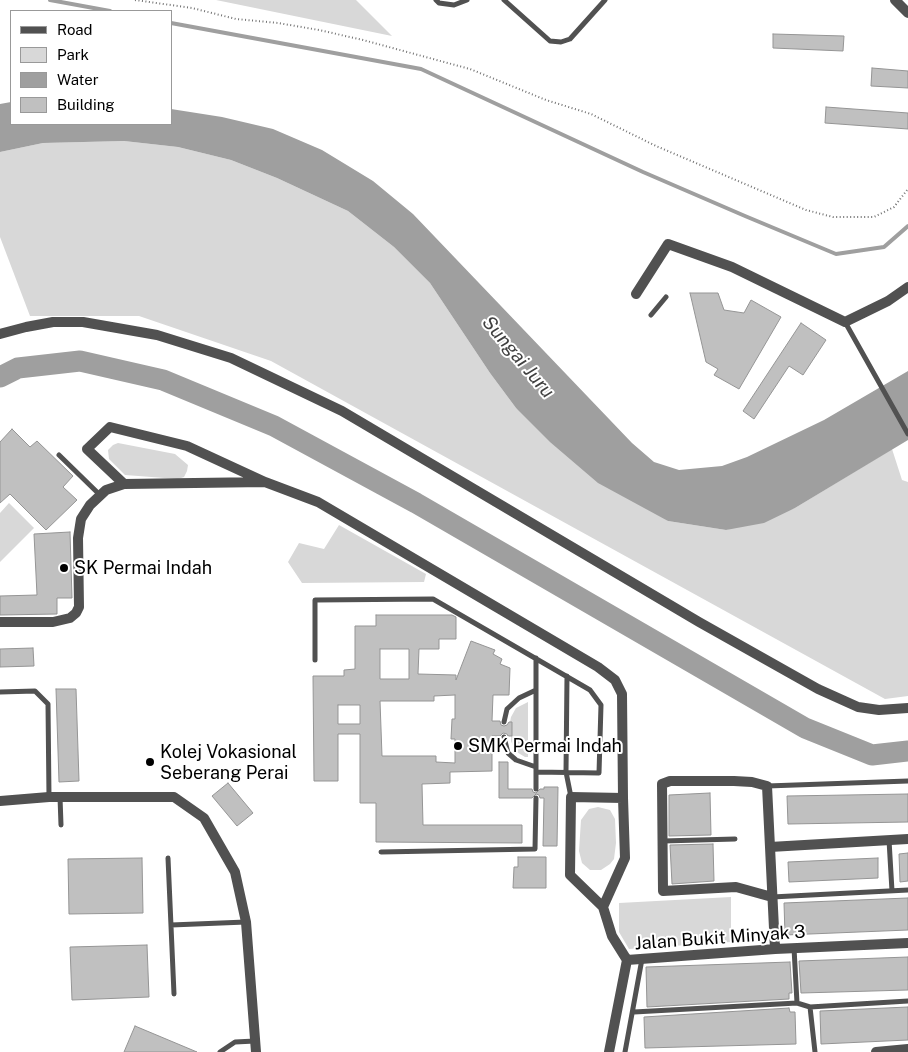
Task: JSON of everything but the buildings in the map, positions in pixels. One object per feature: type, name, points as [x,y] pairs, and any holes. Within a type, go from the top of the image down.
[{"type":"street","points":[[894,0],[908,13]]},
{"type":"street","points":[[636,294],[668,244],[732,267],[845,322],[888,301],[908,287]]},
{"type":"street","points":[[0,334],[53,322],[83,322],[157,334],[231,358],[342,411],[699,622],[818,689],[858,707],[879,710],[908,708]]},
{"type":"street","points":[[124,484],[87,449],[110,427],[187,446],[265,482],[318,502],[598,667],[614,680],[622,694],[622,798],[625,858],[603,907]]},
{"type":"street","points":[[0,622],[53,622],[70,618],[76,612],[79,607],[78,538],[81,519],[90,505],[106,490],[124,484],[265,482]]},
{"type":"street","points":[[772,897],[736,887],[663,890],[662,784],[670,781],[752,782],[767,786],[775,949]]},
{"type":"street","points":[[0,801],[49,797],[174,797],[204,818],[235,872],[246,922],[256,1052]]},
{"type":"street","points":[[622,798],[571,797],[570,875],[603,907],[612,936],[627,960]]},
{"type":"street","points":[[770,847],[908,839]]},
{"type":"street","name":"Jalan Bukit Minyak 3","points":[[609,1052],[627,960],[775,949],[908,943]]},
{"type":"street","points":[[876,1052],[908,1049]]},
{"type":"lane","points":[[436,0],[439,3],[454,5],[467,0]]},
{"type":"lane","points":[[504,0],[550,41],[561,42],[570,39],[605,0]]},
{"type":"lane","points":[[651,314],[666,297]]},
{"type":"lane","points":[[845,322],[908,434]]},
{"type":"lane","points":[[59,455],[100,495]]},
{"type":"lane","points":[[315,660],[315,600],[433,599],[590,690],[601,705],[599,773],[536,770],[516,760],[508,752],[504,737]]},
{"type":"lane","points":[[536,658],[536,789]]},
{"type":"lane","points":[[567,676],[566,772],[571,797]]},
{"type":"lane","points":[[504,722],[507,709],[519,698],[536,690]]},
{"type":"lane","points":[[0,692],[35,691],[48,704],[49,797]]},
{"type":"lane","points":[[767,786],[908,781]]},
{"type":"lane","points":[[60,797],[61,825]]},
{"type":"lane","points":[[381,852],[535,849],[536,798]]},
{"type":"lane","points":[[663,841],[735,839]]},
{"type":"lane","points":[[889,840],[892,891]]},
{"type":"lane","points":[[168,858],[174,994]]},
{"type":"lane","points":[[772,897],[908,890]]},
{"type":"lane","points":[[171,925],[246,922]]},
{"type":"lane","points":[[794,948],[797,1003]]},
{"type":"lane","points":[[625,1052],[634,1012],[642,959]]},
{"type":"lane","points":[[634,1012],[797,1003],[810,1006],[908,1001]]},
{"type":"lane","points":[[810,1006],[815,1052]]},
{"type":"lane","points":[[220,1052],[235,1042],[255,1041]]},
{"type":"path","points":[[135,0],[192,8],[236,19],[278,23],[319,30],[470,69],[546,100],[592,114],[656,146],[806,210],[834,217],[874,217],[894,206],[908,189]]},
{"type":"green space","points":[[216,0],[356,0],[392,36]]},
{"type":"green space","points":[[124,141],[178,147],[231,160],[277,178],[348,211],[394,247],[430,283],[490,373],[516,408],[668,521],[726,530],[795,508],[892,449],[902,480],[908,482],[908,696],[885,699],[271,361],[139,316],[30,316],[0,237],[0,152],[43,143]]},
{"type":"green space","points":[[118,443],[175,454],[188,465],[187,471],[184,477],[178,479],[125,475],[109,459],[108,450]]},
{"type":"green space","points":[[9,503],[34,528],[0,562],[0,513]]},
{"type":"green space","points":[[339,525],[426,574],[424,582],[302,583],[288,562],[299,543],[324,549]]},
{"type":"green space","points":[[528,702],[528,757],[525,757],[515,751],[511,741],[512,722],[510,722],[516,708]]},
{"type":"green space","points":[[598,807],[610,810],[615,819],[616,843],[614,859],[601,870],[590,870],[582,863],[579,851],[581,820],[589,809]]},
{"type":"green space","points":[[731,897],[731,942],[629,949],[619,932],[619,903]]},
{"type":"water","name":"Sungai Juru","points":[[10,102],[10,125],[172,125],[172,109],[222,117],[273,129],[322,150],[373,181],[413,214],[632,443],[654,462],[679,470],[722,466],[747,457],[824,420],[908,371],[908,440],[795,508],[764,523],[726,530],[668,521],[598,483],[550,442],[516,408],[490,373],[430,283],[394,247],[348,211],[277,178],[231,160],[178,147],[124,141],[43,143],[0,152],[0,104]]},
{"type":"waterway","points":[[50,0],[105,10]]},
{"type":"waterway","points":[[172,23],[421,69],[643,172],[836,254],[884,247],[908,226]]},
{"type":"waterway","points":[[0,377],[18,368],[80,361],[163,380],[274,426],[416,503],[805,728],[872,755],[908,751]]},
{"type":"place","name":"SK Permai Indah","points":[[64,568]]},
{"type":"place","name":"SMK Permai Indah","points":[[458,746]]},
{"type":"place","name":"Kolej Vokasional Seberang Perai","points":[[150,762]]}]
